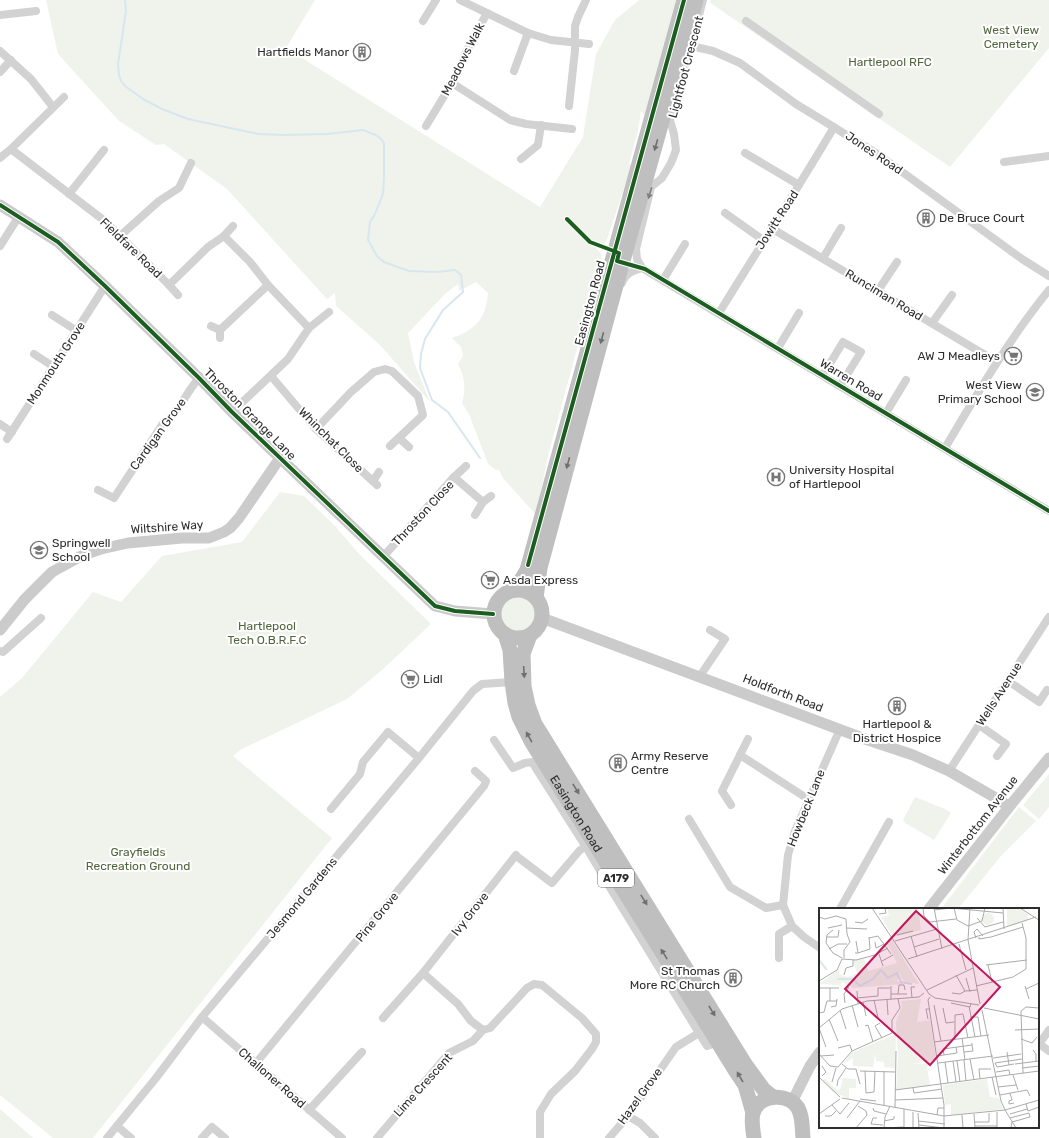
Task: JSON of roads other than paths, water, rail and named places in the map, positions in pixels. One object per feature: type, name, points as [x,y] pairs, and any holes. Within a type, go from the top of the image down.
[{"type":"highway","name":"Easington Road","points":[[684,0],[526,570],[521,580],[513,590],[501,596],[497,601],[493,614],[496,624],[505,634],[510,650],[515,703],[519,717],[531,741],[588,821],[723,1039],[745,1085],[753,1113]]},
{"type":"highway","name":"Easington Road","points":[[544,760],[524,686],[523,654],[530,635],[540,624],[542,618],[542,610],[536,598],[540,568],[612,300],[696,0]]},
{"type":"highway","points":[[513,590],[529,592],[536,598]]},
{"type":"highway","points":[[505,634],[518,638],[530,635]]},
{"type":"highway","name":"Easington Road","points":[[723,1039],[764,1090],[773,1097]]},
{"type":"highway","points":[[753,1113],[759,1104],[766,1098],[773,1097]]},
{"type":"highway","name":"A179","points":[[773,1097],[782,1097],[792,1102]]},
{"type":"highway","points":[[792,1102],[802,1115],[803,1138]]},
{"type":"highway","name":"A179","points":[[753,1113],[754,1138]]},
{"type":"street","points":[[423,22],[436,0]]},
{"type":"street","points":[[460,0],[528,33],[551,40],[589,44]]},
{"type":"street","points":[[569,106],[575,50],[575,26],[586,0]]},
{"type":"street","name":"Lightfoot Crescent","points":[[642,268],[637,259],[636,249],[651,187],[662,178],[671,163],[676,150],[670,120],[704,0]]},
{"type":"street","points":[[0,15],[36,11]]},
{"type":"street","name":"Meadows Walk","points":[[426,126],[458,73],[465,54],[486,13]]},
{"type":"street","points":[[746,21],[879,114]]},
{"type":"street","points":[[514,71],[528,33]]},
{"type":"street","name":"Jones Road","points":[[692,46],[713,51],[740,63],[796,104],[876,153],[962,216],[1049,276]]},
{"type":"street","points":[[0,51],[31,79],[53,107]]},
{"type":"street","points":[[0,72],[11,60]]},
{"type":"street","points":[[452,82],[510,120],[526,124],[572,129]]},
{"type":"street","points":[[0,158],[64,97]]},
{"type":"street","points":[[521,159],[538,145],[541,125]]},
{"type":"street","name":"Jowitt Road","points":[[719,313],[771,228],[800,185],[834,127]]},
{"type":"street","name":"Fieldfare Road","points":[[11,149],[106,222],[169,285],[208,247],[224,236],[233,226]]},
{"type":"street","points":[[69,194],[104,150]]},
{"type":"street","points":[[745,152],[800,185]]},
{"type":"street","points":[[1004,162],[1049,156]]},
{"type":"street","points":[[120,236],[159,201],[179,188],[191,164]]},
{"type":"street","name":"Throston Grange Lane","points":[[0,204],[58,242],[105,286],[232,412],[435,606],[455,611],[493,614]]},
{"type":"street","points":[[725,213],[764,240]]},
{"type":"street","points":[[0,246],[19,216]]},
{"type":"street","name":"Runciman Road","points":[[771,228],[997,362]]},
{"type":"street","points":[[823,258],[840,228]]},
{"type":"street","points":[[224,236],[309,328]]},
{"type":"street","points":[[663,280],[685,244]]},
{"type":"street","points":[[877,292],[897,262]]},
{"type":"street","points":[[612,300],[621,287],[625,276],[631,271],[642,268]]},
{"type":"street","name":"Warren Road","points":[[642,268],[1049,511]]},
{"type":"street","points":[[169,285],[178,295]]},
{"type":"street","points":[[211,326],[220,334],[268,285]]},
{"type":"street","name":"Monmouth Grove","points":[[7,439],[105,286]]},
{"type":"street","points":[[945,448],[1025,319],[1049,290]]},
{"type":"street","points":[[932,323],[952,295]]},
{"type":"street","points":[[232,412],[288,359],[309,328],[329,312]]},
{"type":"street","points":[[778,348],[799,313]]},
{"type":"street","points":[[52,315],[77,331]]},
{"type":"street","name":"Warren Road","points":[[823,375],[843,342],[861,352],[840,386]]},
{"type":"street","points":[[34,354],[54,367]]},
{"type":"street","points":[[316,429],[350,392],[374,372],[385,369],[392,371],[418,396],[423,415],[390,446]]},
{"type":"street","name":"Whinchat Close","points":[[271,376],[316,429],[375,483],[379,472]]},
{"type":"street","name":"Cardigan Grove","points":[[98,490],[114,498],[164,422],[171,418],[199,378]]},
{"type":"street","name":"Warren Road","points":[[886,413],[906,380]]},
{"type":"street","points":[[0,424],[12,432]]},
{"type":"street","points":[[399,438],[409,447]]},
{"type":"street","name":"Wiltshire Way","points":[[0,630],[25,599],[47,577],[83,555],[128,543],[182,538],[209,538],[224,532],[239,518],[280,458]]},
{"type":"street","points":[[454,477],[466,466]]},
{"type":"street","name":"Throston Close","points":[[383,557],[454,477],[483,502]]},
{"type":"street","points":[[475,515],[483,502],[491,496]]},
{"type":"street","points":[[0,651],[3,652],[41,618]]},
{"type":"street","name":"Holdforth Road","points":[[542,618],[913,755],[949,771],[1009,807]]},
{"type":"street","name":"Wells Avenue","points":[[949,771],[1049,618]]},
{"type":"street","points":[[700,676],[725,639],[710,630]]},
{"type":"street","points":[[1008,681],[1039,702],[1047,690]]},
{"type":"street","name":"Jesmond Gardens","points":[[107,1138],[156,1078],[202,1017],[419,758],[473,691],[482,684],[512,682]]},
{"type":"street","points":[[979,725],[1006,744],[997,756]]},
{"type":"street","name":"Howbeck Lane","points":[[819,945],[804,937],[792,926],[783,905],[788,855],[795,831],[840,729]]},
{"type":"street","points":[[331,809],[360,774],[363,762],[388,732],[419,758]]},
{"type":"street","points":[[731,805],[722,791],[748,739]]},
{"type":"street","name":"Easington Road","points":[[494,740],[514,768],[525,763],[544,760],[586,846],[707,1046],[723,1039]]},
{"type":"street","points":[[740,755],[808,799]]},
{"type":"street","name":"Winterbottom Avenue","points":[[930,908],[1049,758]]},
{"type":"street","name":"Pine Grove","points":[[256,1063],[484,786],[486,781],[475,771]]},
{"type":"street","points":[[689,819],[730,887],[766,908],[783,905]]},
{"type":"street","points":[[841,908],[889,822]]},
{"type":"street","name":"Ivy Grove","points":[[383,1018],[423,972],[518,856],[555,885],[580,850],[586,846]]},
{"type":"street","points":[[779,958],[779,934],[792,926]]},
{"type":"street","points":[[423,972],[458,1004],[471,1021],[483,1030]]},
{"type":"street","name":"Lime Crescent","points":[[377,1138],[449,1053],[473,1041],[483,1030],[490,1028],[527,988],[534,984],[542,984],[582,1018],[596,1034],[596,1042],[592,1050],[575,1071],[551,1094],[540,1112],[540,1138]]},
{"type":"street","name":"Challoner Road","points":[[202,1017],[342,1138]]},
{"type":"street","points":[[1049,1030],[1039,1044],[1049,1051]]},
{"type":"street","name":"Hazel Grove","points":[[609,1138],[628,1116],[676,1047],[699,1033]]},
{"type":"street","points":[[309,1110],[362,1052]]},
{"type":"street","points":[[792,1102],[810,1066],[819,1053]]},
{"type":"street","points":[[628,1116],[640,1123],[655,1138]]},
{"type":"street","points":[[117,1126],[131,1138]]},
{"type":"street","points":[[202,1138],[212,1127],[224,1138]]},
{"type":"waterway","points":[[125,0],[126,11],[118,64],[119,75],[125,86],[143,99],[162,109],[188,119],[258,134],[327,134],[363,130],[376,135],[381,139],[384,143],[383,194],[370,222],[368,240],[377,256],[384,262],[409,271],[437,272],[455,270],[461,275],[463,292],[443,310],[425,339],[421,354],[420,368],[432,400],[448,412],[480,458]]},
{"type":"place","name":"Hartfields Manor","points":[[362,52]]},
{"type":"place","name":"De Bruce Court","points":[[926,218]]},
{"type":"place","name":"AW J Meadleys","points":[[1013,356]]},
{"type":"place","name":"West View Primary School","points":[[1035,392]]},
{"type":"place","name":"University Hospital of Hartlepool","points":[[776,477]]},
{"type":"place","name":"Springwell School","points":[[39,550]]},
{"type":"place","name":"Asda Express","points":[[490,580]]},
{"type":"place","name":"Lidl","points":[[410,679]]},
{"type":"place","name":"Hartlepool & District Hospice","points":[[897,706]]},
{"type":"place","name":"Army Reserve Centre","points":[[618,763]]},
{"type":"place","name":"St Thomas More RC Church","points":[[733,978]]},
{"type":"park label","name":"West View Cemetery","points":[[1011,37]]},
{"type":"park label","name":"Hartlepool RFC","points":[[890,62]]},
{"type":"park label","name":"Hartlepool Tech O.B.R.F.C","points":[[267,633]]},
{"type":"park label","name":"Grayfields Recreation Ground","points":[[138,859]]}]
